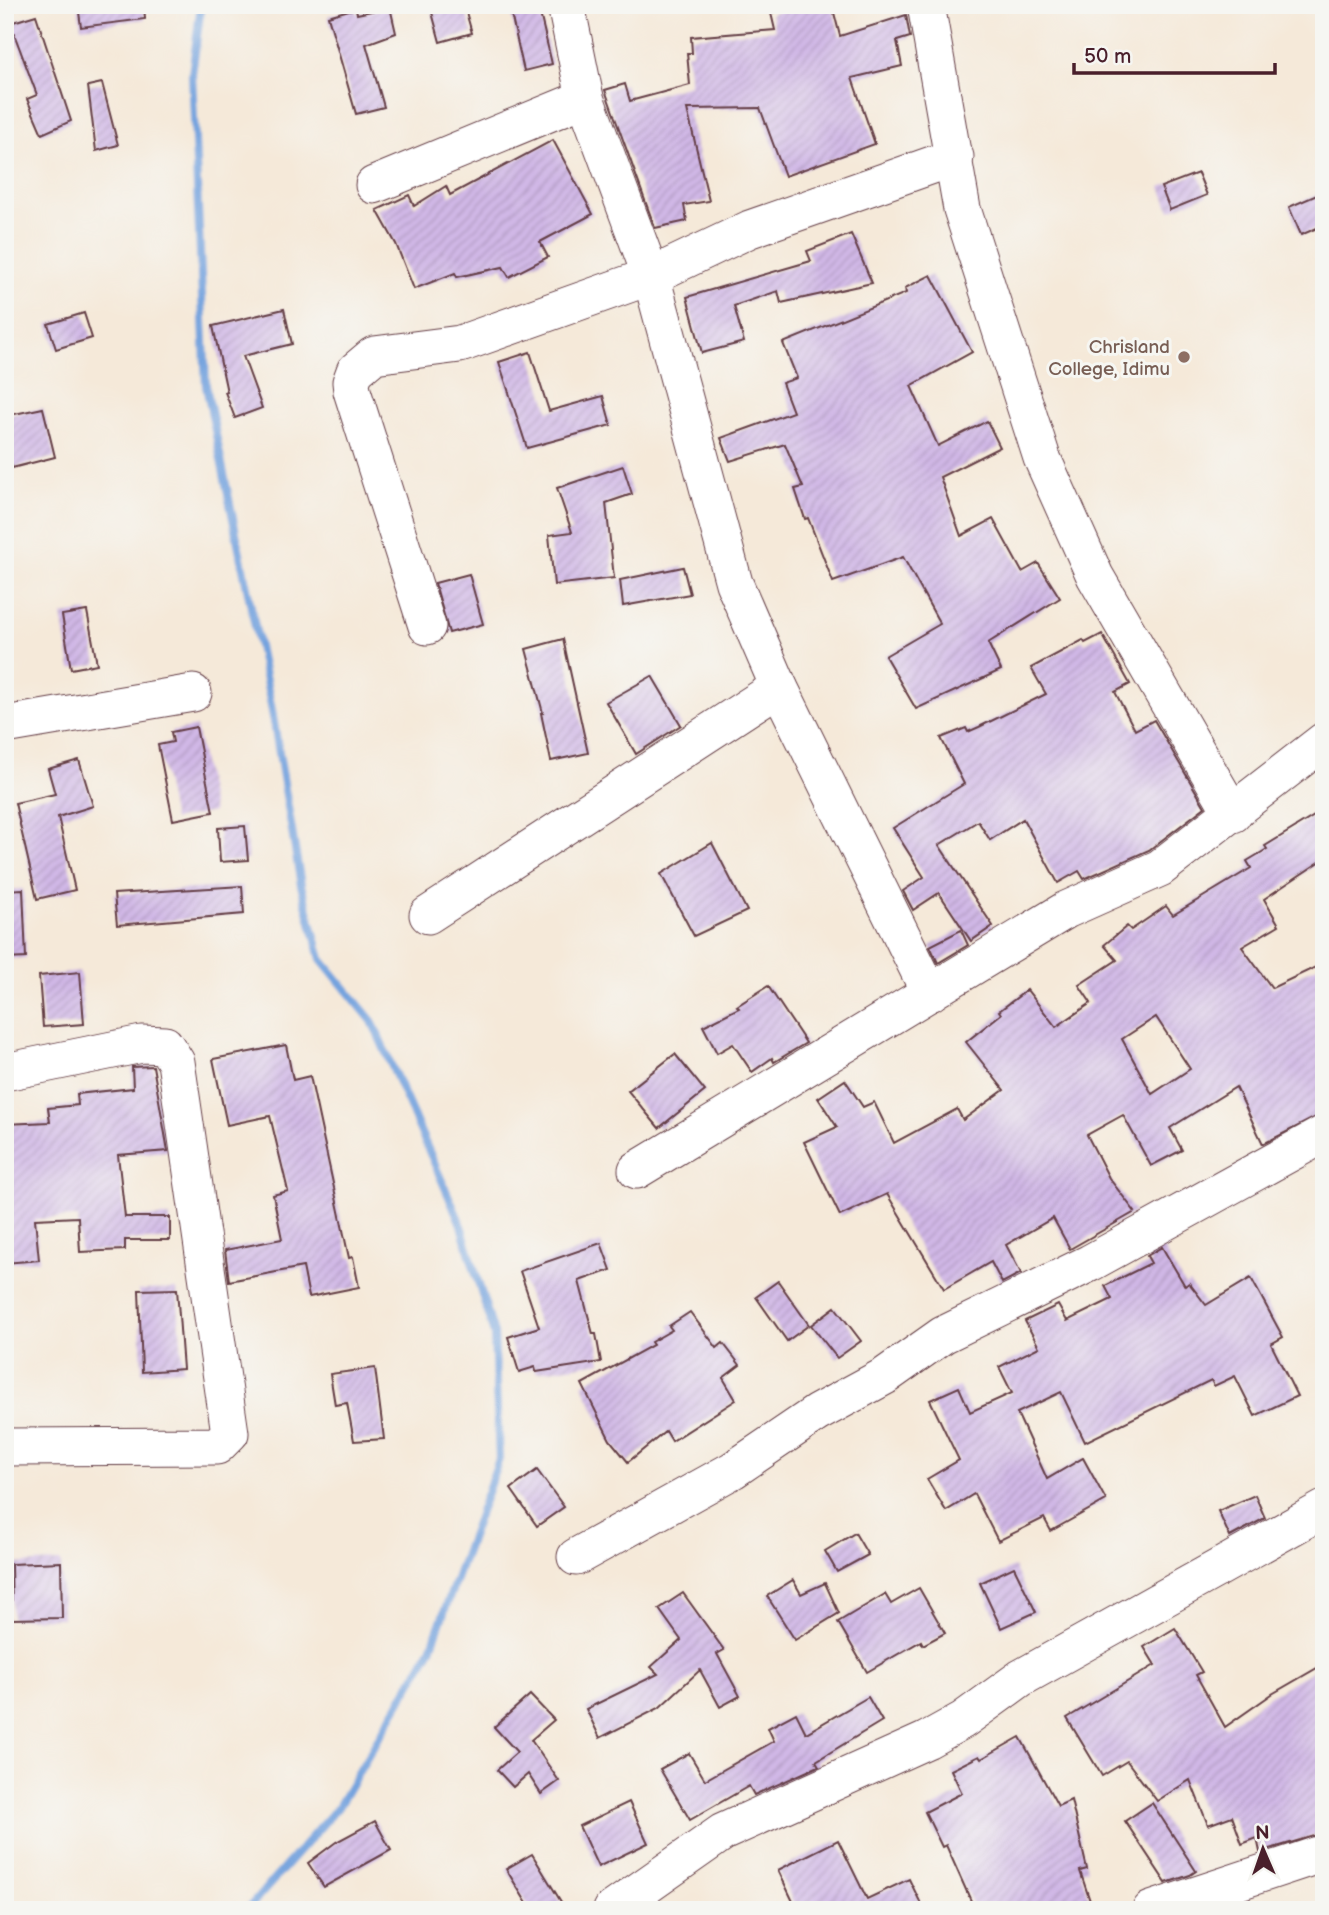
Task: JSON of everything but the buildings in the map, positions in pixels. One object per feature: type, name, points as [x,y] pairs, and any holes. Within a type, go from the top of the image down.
[{"type":"street","points":[[566,5],[585,98],[651,276],[734,583],[779,687],[930,993]]},
{"type":"street","points":[[926,5],[955,157],[962,209],[1042,457],[1095,576],[1233,814]]},
{"type":"street","points":[[374,186],[585,98]]},
{"type":"street","points":[[427,626],[352,391],[351,382],[355,371],[374,355],[460,344],[651,276],[750,229],[955,157]]},
{"type":"street","points":[[428,915],[779,687]]},
{"type":"street","points":[[5,725],[193,693]]},
{"type":"street","points":[[637,1170],[1066,910],[1160,868],[1324,741]]},
{"type":"street","points":[[5,1072],[142,1044],[165,1045],[176,1062],[230,1418],[230,1433],[217,1446],[5,1447]]},
{"type":"street","points":[[576,1557],[733,1470],[817,1413],[885,1376],[943,1335],[1090,1263],[1324,1134]]},
{"type":"street","points":[[612,1910],[723,1832],[927,1740],[963,1720],[1021,1678],[1324,1509]]},
{"type":"street","points":[[1151,1910],[1197,1903],[1324,1853]]},
{"type":"waterway","points":[[201,5],[192,74],[206,386],[271,705],[301,885],[321,959],[372,1021],[460,1222],[494,1334],[499,1459],[431,1649],[338,1807],[247,1910]]},
{"type":"place","name":"Chrisland College, Idimu","points":[[1184,357]]}]
